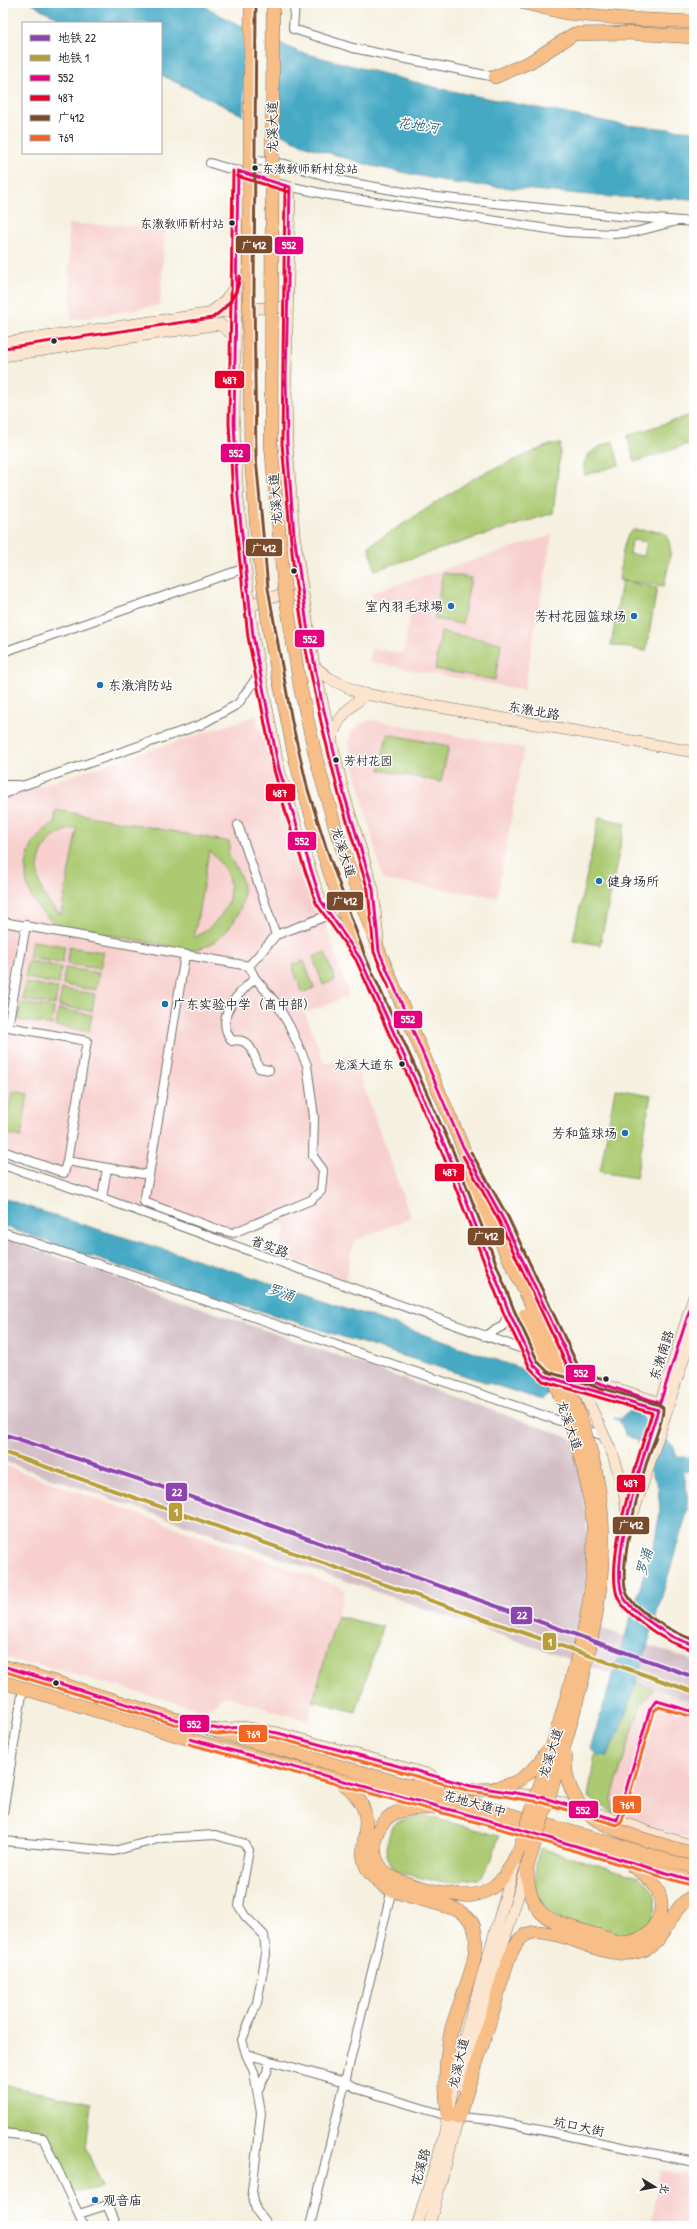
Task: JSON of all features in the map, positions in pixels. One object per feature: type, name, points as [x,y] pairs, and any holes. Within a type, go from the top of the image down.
[{"type":"main road","name":"龙溪大道","points":[[251,3],[251,458],[258,545],[270,635],[296,762],[321,849],[360,958],[448,1153],[492,1233],[568,1388],[587,1437],[597,1479],[603,1532],[601,1591],[596,1622],[564,1728],[527,1867]]},
{"type":"main road","name":"龙溪大道","points":[[273,3],[270,374],[272,458],[284,586],[300,686],[316,758],[341,846],[379,952],[461,1143],[492,1233]]},
{"type":"main road","points":[[525,3],[566,13],[629,19],[694,22]]},
{"type":"main road","points":[[495,77],[530,62],[574,34],[627,33],[694,38]]},
{"type":"main road","name":"花地大道中","points":[[3,1666],[178,1720],[694,1867]]},
{"type":"main road","name":"花地大道中","points":[[3,1682],[198,1742],[337,1778],[616,1857],[694,1881]]},
{"type":"main road","points":[[178,1720],[304,1748],[457,1788],[483,1791],[515,1782],[533,1769],[564,1728]]},
{"type":"main road","name":"龙溪大道","points":[[520,1848],[564,1728]]},
{"type":"main road","points":[[564,1728],[566,1772],[570,1788],[584,1810],[595,1819],[618,1830],[694,1854]]},
{"type":"main road","points":[[337,1778],[354,1794],[364,1808],[366,1820],[363,1855],[368,1870],[374,1879],[392,1889],[457,1910],[466,1915],[474,1925],[476,1941],[474,1957],[452,2029],[446,2059],[444,2082],[453,2117]]},
{"type":"main road","points":[[442,1808],[401,1811],[391,1816],[377,1830],[374,1849],[380,1867],[387,1874],[406,1883],[466,1896],[484,1892],[499,1882],[520,1848]]},
{"type":"main road","points":[[527,1867],[527,1887],[535,1907],[556,1923],[614,1940],[628,1942],[644,1937],[654,1928],[660,1915],[661,1898],[653,1883],[637,1869],[616,1857]]},
{"type":"main road","points":[[453,2117],[506,1969],[521,1939],[532,1933],[548,1933],[606,1951],[628,1953],[651,1946],[662,1935],[681,1905],[693,1896]]},
{"type":"street","points":[[295,3],[293,29],[353,48],[495,77]]},
{"type":"street","points":[[258,161],[285,164],[316,174],[404,193],[476,202],[694,222]]},
{"type":"street","points":[[210,163],[290,187],[375,203],[572,233],[613,234],[635,232],[677,221]]},
{"type":"street","points":[[238,172],[234,336],[235,458],[249,608],[259,674],[278,763],[292,815],[315,886],[329,915],[360,958]]},
{"type":"street","points":[[290,187],[287,307],[289,480],[302,597],[314,666],[331,741],[344,794],[373,889],[379,952]]},
{"type":"street","points":[[210,313],[224,302],[235,286]]},
{"type":"street","points":[[3,343],[210,313],[287,307]]},
{"type":"street","points":[[199,327],[235,310]]},
{"type":"street","points":[[3,356],[220,324],[234,336]]},
{"type":"street","points":[[3,652],[245,568]]},
{"type":"street","points":[[249,608],[256,602],[265,599],[291,596],[302,597]]},
{"type":"street","name":"东漖北路","points":[[314,666],[345,687],[368,694],[694,752]]},
{"type":"street","points":[[3,795],[24,785],[200,725],[238,704],[259,674]]},
{"type":"street","points":[[331,741],[333,730],[344,714],[368,694]]},
{"type":"street","points":[[3,785],[24,785]]},
{"type":"street","points":[[238,825],[276,935]]},
{"type":"street","points":[[249,966],[276,935],[329,915]]},
{"type":"street","points":[[3,922],[249,966]]},
{"type":"street","points":[[3,1151],[64,1173],[88,1041],[5,1026],[26,925]]},
{"type":"street","points":[[185,955],[144,1202],[214,1228],[233,1233],[311,1200],[322,1191],[323,1170],[313,1156],[314,1117],[311,1085],[307,1065],[290,1027],[277,1004],[255,978],[249,966]]},
{"type":"street","points":[[255,978],[231,1002],[227,1011],[225,1025],[232,1041],[244,1041],[250,1046],[259,1068],[269,1070]]},
{"type":"street","points":[[461,1143],[503,1219],[573,1367],[621,1478],[628,1523],[621,1560],[620,1586],[623,1597],[628,1603],[672,1637],[694,1645]]},
{"type":"street","points":[[448,1153],[509,1312],[534,1365],[544,1376],[581,1387],[662,1407]]},
{"type":"street","points":[[66,1161],[149,1175]]},
{"type":"street","name":"省实路","points":[[3,1165],[102,1198],[484,1336],[529,1354]]},
{"type":"street","points":[[102,1198],[107,1168]]},
{"type":"street","points":[[3,1232],[604,1436]]},
{"type":"street","name":"东漖南路","points":[[643,1472],[661,1430],[662,1407],[694,1296]]},
{"type":"street","points":[[484,1336],[503,1326],[509,1312]]},
{"type":"street","name":"东漖南路","points":[[628,1523],[643,1472],[654,1421],[662,1407],[694,1326]]},
{"type":"street","points":[[529,1354],[540,1365],[552,1369],[564,1370],[573,1367]]},
{"type":"street","points":[[573,1367],[587,1379],[662,1407]]},
{"type":"street","points":[[3,1813],[23,1688]]},
{"type":"street","points":[[218,1729],[243,1727],[278,1733],[471,1786],[542,1797],[596,1813],[654,1834],[694,1846]]},
{"type":"street","points":[[3,1841],[114,1851],[162,1838],[215,1835],[243,1843],[249,1850],[239,1906],[245,1916],[264,1935],[266,1954],[257,2002],[242,2040],[254,2072],[261,2113],[252,2191],[256,2210],[268,2226]]},
{"type":"street","name":"龙溪大道","points":[[484,1989],[520,1848]]},
{"type":"street","name":"龙溪大道","points":[[453,2117],[457,2063],[527,1867]]},
{"type":"street","points":[[310,2226],[392,1889]]},
{"type":"street","name":"坑口大街","points":[[246,2054],[345,2082],[358,2089],[453,2117],[492,2120],[694,2162]]},
{"type":"street","points":[[258,2090],[267,2072],[269,2061]]},
{"type":"street","name":"花溪路","points":[[417,2226],[453,2117]]},
{"type":"street","name":"花溪路","points":[[429,2226],[453,2117]]},
{"type":"street","points":[[3,2134],[42,2138],[84,2226]]},
{"type":"street","points":[[79,2214],[107,2205],[116,2226]]},
{"type":"shaded area","points":[[68,224],[165,226],[160,305],[71,320]]},
{"type":"shaded area","points":[[552,535],[524,690],[369,662],[372,648],[403,654],[412,606],[373,599],[371,593]]},
{"type":"shaded area","name":"广东实验中学（高中部）","points":[[256,716],[349,996],[305,1013],[325,1064],[352,1055],[411,1218],[354,1241],[345,1281],[277,1252],[286,1231],[281,1221],[232,1240],[3,1159],[3,798]]},
{"type":"shaded area","points":[[371,720],[524,748],[497,897],[383,880],[348,741],[352,731],[361,723]]},
{"type":"shaded area","points":[[3,1238],[571,1438],[579,1461],[590,1552],[581,1621],[694,1661],[694,1703],[3,1461]]},
{"type":"shaded area","points":[[3,1465],[345,1589],[308,1721],[224,1696],[206,1711],[36,1664],[26,1665],[3,1656]]},
{"type":"shaded area","points":[[653,1689],[694,1704],[694,1841],[614,1813],[611,1799],[641,1705]]},
{"type":"shaded area","points":[[660,2170],[694,2176],[694,2226],[650,2226]]},
{"type":"green space","points":[[694,414],[694,442],[635,462],[627,436]]},
{"type":"green space","points":[[613,441],[619,465],[585,475],[584,468],[587,457],[596,449]]},
{"type":"green space","points":[[561,444],[553,513],[375,570],[369,546],[476,477],[549,445]]},
{"type":"green space","points":[[634,530],[661,531],[666,536],[669,542],[670,557],[664,586],[619,580],[621,560],[627,537]],"holes":[[[632,540],[647,542],[644,556],[630,554]]]},
{"type":"green space","name":"室內羽毛球場","points":[[443,573],[471,578],[462,624],[434,619]]},
{"type":"green space","name":"芳村花园篮球场","points":[[622,581],[657,588],[646,651],[611,645]]},
{"type":"green space","points":[[441,632],[501,643],[495,680],[435,669]]},
{"type":"green space","points":[[387,734],[449,746],[441,782],[380,770]]},
{"type":"green space","points":[[56,810],[230,842],[228,854],[242,881],[242,904],[238,915],[223,934],[214,942],[192,950],[58,925],[45,915],[34,902],[26,879],[30,849],[42,832],[54,823]],"holes":[[[77,828],[61,914],[50,904],[42,891],[39,878],[39,864],[42,852],[50,841],[62,832]],[[209,851],[220,863],[227,875],[230,887],[229,898],[217,920],[207,930],[194,938]]]},
{"type":"green space","name":"健身场所","points":[[599,817],[625,823],[600,945],[573,940]]},
{"type":"green space","points":[[32,941],[65,946],[62,963],[29,958]]},
{"type":"green space","points":[[69,947],[103,952],[100,969],[67,964]]},
{"type":"green space","points":[[325,952],[335,980],[323,985],[313,957]]},
{"type":"green space","points":[[28,961],[61,967],[59,984],[25,978]]},
{"type":"green space","points":[[304,961],[314,988],[302,993],[292,965]]},
{"type":"green space","points":[[65,968],[99,973],[96,990],[63,985]]},
{"type":"green space","points":[[25,983],[58,988],[55,1005],[22,1000]]},
{"type":"green space","points":[[62,989],[95,994],[92,1011],[59,1006]]},
{"type":"green space","points":[[21,1003],[54,1008],[52,1025],[18,1020]]},
{"type":"green space","points":[[59,1009],[92,1015],[89,1032],[56,1026]]},
{"type":"green space","name":"芳和篮球场","points":[[615,1089],[651,1095],[636,1178],[600,1172]]},
{"type":"green space","points":[[12,1091],[28,1094],[21,1137],[4,1134]]},
{"type":"green space","points":[[337,1616],[382,1627],[356,1712],[313,1701]]},
{"type":"green space","points":[[636,1683],[653,1689],[641,1705],[611,1799],[614,1813],[588,1797],[595,1755],[607,1756],[622,1724]]},
{"type":"green space","points":[[414,1816],[427,1816],[499,1836],[491,1861],[483,1874],[478,1878],[443,1883],[397,1872],[392,1866],[387,1855],[386,1848],[391,1829],[397,1822]]},
{"type":"green space","points":[[540,1848],[639,1877],[651,1888],[655,1896],[655,1908],[647,1925],[643,1930],[633,1936],[618,1937],[563,1920],[550,1912],[543,1905],[536,1888],[535,1878],[537,1858]]},
{"type":"green space","points":[[3,2085],[91,2103],[86,2149],[103,2187],[72,2193],[44,2135],[3,2129]]},
{"type":"water","name":"花地河","points":[[30,3],[200,3],[227,19],[299,52],[446,90],[624,125],[694,131],[694,199],[612,197],[454,183],[372,166],[303,145],[162,75],[162,22],[65,22]]},
{"type":"water","points":[[3,1198],[283,1287],[514,1366],[541,1377],[549,1394],[542,1400],[104,1261],[3,1226]]},
{"type":"water","points":[[630,1411],[641,1415],[673,1446],[686,1482],[688,1509],[637,1680],[622,1724],[607,1756],[599,1755],[590,1749],[655,1539],[660,1512],[658,1486],[636,1440],[626,1435],[619,1420]]},
{"type":"pier","points":[[245,25],[279,41],[279,136],[244,119]]},
{"type":"waterway","name":"罗涌","points":[[615,1418],[622,1421]]},
{"type":"waterway","points":[[666,1464],[694,1464]]},
{"type":"metro line","name":"22","points":[[3,1434],[183,1494],[694,1677]]},
{"type":"metro line","name":"1","points":[[3,1452],[694,1692]]},
{"type":"transit line","name":"广412","points":[[256,3],[254,292],[256,458],[268,588],[292,722],[308,790],[326,847],[365,956],[453,1151],[514,1310],[538,1362],[548,1372],[659,1405],[663,1408],[662,1419],[645,1467],[631,1526],[627,1547],[624,1583],[627,1594],[639,1608],[657,1622],[694,1640]]},
{"type":"transit line","name":"487","points":[[233,171],[229,423],[233,498],[248,637],[274,770],[287,817],[316,903],[356,960],[443,1155],[504,1314],[530,1368],[543,1381],[652,1413],[632,1479],[619,1534],[615,1559],[615,1581],[618,1598],[621,1604],[633,1616],[663,1638],[692,1650]]},
{"type":"transit line","name":"552","points":[[694,1296],[660,1403],[587,1379],[573,1367],[503,1219],[461,1143],[379,951],[373,889],[344,794],[321,698],[307,625],[294,534],[287,444],[286,377],[290,187],[238,171],[234,423],[238,498],[253,636],[279,769],[321,901],[360,958],[448,1153],[509,1312],[534,1365],[545,1376],[658,1410],[630,1504],[620,1558],[620,1580],[623,1596],[631,1607],[652,1624],[671,1636],[694,1645]]},
{"type":"transit line","name":"487","points":[[237,176],[289,192]]},
{"type":"transit line","name":"487","points":[[285,187],[282,444],[294,573],[306,650],[321,722],[339,795],[368,890],[374,952],[389,988]]},
{"type":"transit line","name":"487","points":[[4,348],[212,318],[231,300],[237,289],[240,276]]},
{"type":"transit line","name":"广412","points":[[471,1152],[508,1217],[577,1364],[589,1375],[608,1380]]},
{"type":"transit line","name":"487","points":[[463,1156],[499,1221],[569,1370],[585,1383],[604,1390]]},
{"type":"transit line","name":"552","points":[[3,1666],[178,1720],[218,1729],[243,1727],[278,1733],[471,1786],[541,1797],[617,1820],[650,1709],[657,1701],[694,1712]]},
{"type":"transit line","name":"769","points":[[3,1671],[177,1725],[217,1734],[243,1732],[277,1738],[470,1791],[540,1802],[617,1825],[622,1821],[654,1711],[659,1707],[693,1717]]},
{"type":"transit line","name":"552","points":[[190,1739],[495,1822],[694,1881]]},
{"type":"transit line","name":"769","points":[[189,1744],[494,1827],[693,1886]]},
{"type":"place","name":"东漖教师新村总站","points":[[255,168]]},
{"type":"place","name":"东漖教师新村站","points":[[232,223]]},
{"type":"place","name":"室內羽毛球場","points":[[451,606]]},
{"type":"place","name":"芳村花园篮球场","points":[[634,616]]},
{"type":"place","name":"东漖消防站","points":[[100,685]]},
{"type":"place","name":"芳村花园","points":[[336,760]]},
{"type":"place","name":"健身场所","points":[[599,881]]},
{"type":"place","name":"广东实验中学（高中部）","points":[[165,1004]]},
{"type":"place","name":"龙溪大道东","points":[[402,1064]]},
{"type":"place","name":"芳和篮球场","points":[[625,1133]]},
{"type":"place","name":"观音庙","points":[[95,2200]]}]
